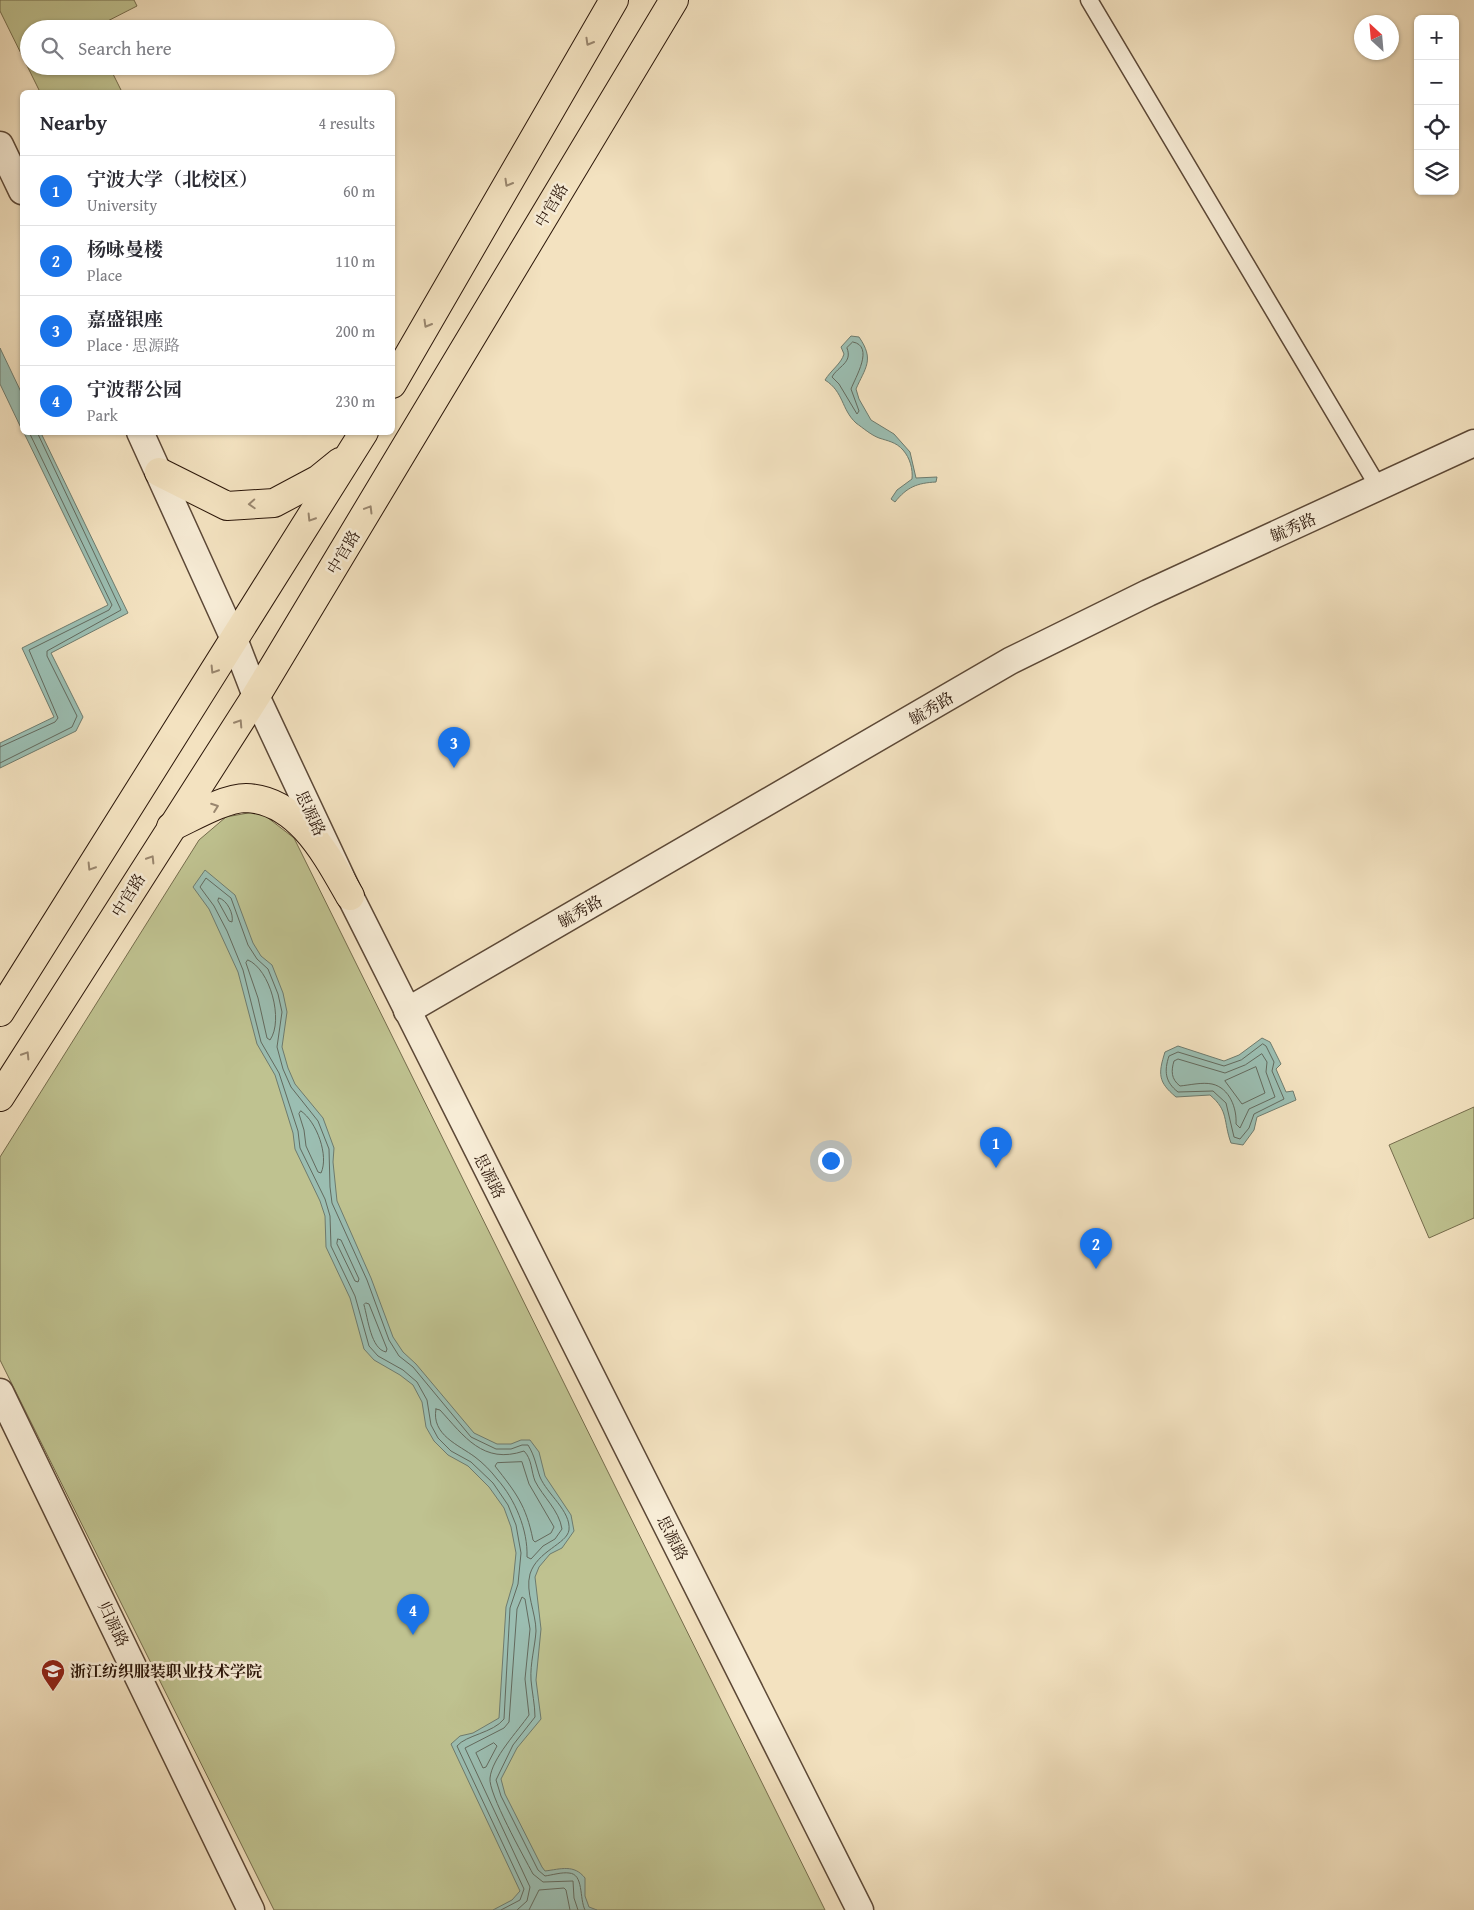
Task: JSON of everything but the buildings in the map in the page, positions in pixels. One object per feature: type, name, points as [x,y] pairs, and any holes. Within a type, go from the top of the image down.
[{"type":"main road","points":[[395,379],[614,0]]},
{"type":"main road","name":"中官路","points":[[0,1096],[256,696],[674,0]]},
{"type":"main road","points":[[159,472],[227,506],[274,503],[318,479],[359,441]]},
{"type":"main road","points":[[0,1012],[359,441]]},
{"type":"main road","points":[[171,828],[203,812],[232,801],[246,798],[278,804],[318,842],[350,896]]},
{"type":"street","points":[[1089,0],[1379,488]]},
{"type":"street","points":[[0,145],[20,187]]},
{"type":"street","name":"思源路","points":[[141,435],[234,639],[256,696],[350,896],[860,1910]]},
{"type":"street","name":"毓秀路","points":[[408,1011],[1010,662],[1148,593],[1474,443]]},
{"type":"street","name":"归源路","points":[[0,1392],[251,1910]]},
{"type":"green space","points":[[0,0],[134,0],[137,6],[110,20],[20,20],[20,52],[0,11]]},
{"type":"green space","points":[[32,75],[114,75],[121,90],[39,90]]},
{"type":"green space","points":[[259,811],[294,838],[825,1910],[274,1910],[0,1360],[0,1157],[199,840],[226,817]]},
{"type":"green space","points":[[1474,1107],[1474,1218],[1429,1238],[1389,1145]]},
{"type":"water","points":[[851,336],[859,337],[867,352],[867,364],[856,389],[859,399],[871,420],[894,434],[910,452],[916,478],[937,477],[936,482],[923,483],[908,489],[895,502],[891,499],[897,490],[912,479],[908,456],[898,445],[876,437],[856,423],[851,418],[836,390],[825,380],[843,358],[844,354],[841,347]]},
{"type":"water","points":[[0,348],[20,390],[20,426],[0,384]]},
{"type":"water","points":[[25,435],[42,435],[128,613],[51,653],[83,717],[76,731],[0,768],[0,743],[54,717],[22,648],[108,605]]},
{"type":"water","points":[[205,870],[235,895],[253,943],[261,956],[272,965],[283,993],[287,1012],[282,1047],[288,1068],[295,1084],[323,1118],[334,1148],[333,1162],[337,1201],[371,1278],[393,1337],[403,1352],[416,1364],[474,1433],[497,1444],[511,1444],[521,1440],[530,1440],[539,1452],[545,1476],[571,1515],[574,1531],[562,1548],[550,1554],[539,1567],[535,1577],[541,1629],[536,1680],[541,1719],[517,1748],[501,1779],[505,1794],[542,1867],[545,1871],[567,1868],[581,1874],[585,1878],[585,1896],[589,1907],[597,1910],[493,1910],[512,1900],[520,1891],[451,1744],[460,1736],[473,1733],[499,1718],[506,1607],[513,1583],[516,1553],[511,1527],[504,1508],[489,1487],[468,1466],[448,1455],[434,1441],[426,1427],[422,1402],[413,1385],[374,1360],[364,1349],[350,1298],[326,1247],[325,1216],[320,1201],[295,1149],[293,1133],[275,1075],[257,1044],[238,972],[209,909],[193,887]]},
{"type":"water","points":[[1262,1038],[1270,1042],[1281,1064],[1276,1069],[1286,1092],[1293,1091],[1296,1100],[1257,1117],[1254,1130],[1243,1145],[1231,1143],[1223,1111],[1210,1095],[1176,1097],[1166,1087],[1161,1077],[1161,1066],[1165,1052],[1178,1046],[1224,1061],[1239,1055]]},
{"type":"place","name":"嘉盛银座","points":[[454,768]]},
{"type":"place","name":"宁波大学（北校区）","points":[[996,1168]]},
{"type":"place","name":"杨咏曼楼","points":[[1096,1269]]},
{"type":"place","name":"宁波帮公园","points":[[413,1635]]},
{"type":"place","name":"浙江纺织服装职业技术学院","points":[[53,1692]]}]
